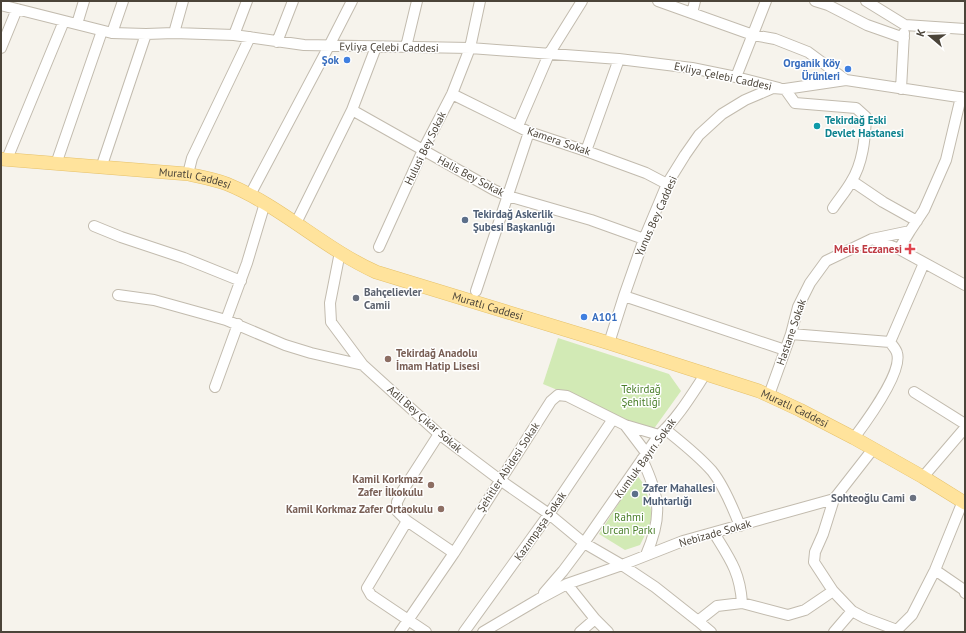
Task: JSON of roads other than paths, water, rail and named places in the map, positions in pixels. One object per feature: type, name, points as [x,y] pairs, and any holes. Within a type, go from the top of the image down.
[{"type":"main road","name":"Muratlı Caddesi","points":[[4,159],[188,174],[226,184],[265,203],[340,252],[376,272],[706,373],[769,395],[854,438],[964,502]]},
{"type":"street","points":[[77,24],[84,1]]},
{"type":"street","points":[[56,164],[107,32],[123,1]]},
{"type":"street","points":[[174,33],[183,1]]},
{"type":"street","points":[[234,35],[247,1]]},
{"type":"street","points":[[277,42],[293,1]]},
{"type":"street","points":[[250,195],[330,46],[352,1]]},
{"type":"street","points":[[406,46],[418,1]]},
{"type":"street","name":"Hulusi Bey Sokak","points":[[379,247],[423,150],[452,94],[470,48],[480,1]]},
{"type":"street","points":[[518,126],[549,54],[582,1]]},
{"type":"street","points":[[658,1],[753,35],[775,39],[808,52],[846,80]]},
{"type":"street","points":[[692,13],[695,1]]},
{"type":"street","points":[[736,77],[766,1]]},
{"type":"street","points":[[815,1],[828,5],[868,25],[904,38]]},
{"type":"street","points":[[866,1],[905,25],[965,29]]},
{"type":"street","name":"Evliya Çelebi Caddesi","points":[[1,6],[107,32],[234,35],[277,42],[330,46],[470,48],[619,59],[692,68],[736,77],[782,89]]},
{"type":"street","points":[[1,48],[17,9]]},
{"type":"street","points":[[4,159],[64,21]]},
{"type":"street","points":[[901,89],[905,25]]},
{"type":"street","points":[[101,168],[146,34]]},
{"type":"street","points":[[188,174],[192,158],[250,37]]},
{"type":"street","points":[[296,223],[352,110],[376,47]]},
{"type":"street","points":[[586,151],[619,59]]},
{"type":"street","name":"Yunus Bey Caddesi","points":[[609,343],[644,239],[667,184],[699,135],[722,114],[745,100],[773,88],[782,89],[846,80],[963,98]]},
{"type":"street","points":[[782,89],[795,103],[856,108],[866,118],[860,162],[852,181],[833,208]]},
{"type":"street","name":"Kamera Sokak","points":[[452,94],[530,132],[646,173],[667,184]]},
{"type":"street","points":[[899,249],[924,210],[946,160],[963,98]]},
{"type":"street","name":"Halis Bey Sokak","points":[[352,110],[494,190],[508,196],[591,220],[644,239]]},
{"type":"street","points":[[476,291],[530,132]]},
{"type":"street","points":[[852,181],[883,202],[917,221]]},
{"type":"street","points":[[226,320],[241,281],[265,203]]},
{"type":"street","points":[[94,226],[121,237],[184,258],[241,281]]},
{"type":"street","name":"Hastane Sokak","points":[[769,395],[798,307],[810,283],[826,261],[872,239],[910,231]]},
{"type":"street","points":[[872,239],[899,249],[965,285]]},
{"type":"street","name":"Adil Bey Çıkar Sokak","points":[[340,252],[330,303],[331,322],[363,365],[439,434],[500,480],[549,514],[584,543],[622,565],[655,587],[711,632]]},
{"type":"street","points":[[890,342],[924,263]]},
{"type":"street","name":"Adil Bey Çıkar Sokak","points":[[118,295],[154,300],[226,320],[285,345],[311,353],[363,365]]},
{"type":"street","points":[[624,296],[785,350]]},
{"type":"street","points":[[215,387],[238,324]]},
{"type":"street","points":[[790,334],[890,342]]},
{"type":"street","points":[[854,438],[880,402],[898,364],[897,353],[890,342]]},
{"type":"street","name":"Kumluk Bayırı Sokak","points":[[539,598],[564,571],[644,457],[706,373]]},
{"type":"street","points":[[914,392],[965,424]]},
{"type":"street","name":"Şehitler Abidesi Sokak","points":[[400,632],[454,553],[551,401],[558,395],[567,396],[625,425],[662,432]]},
{"type":"street","name":"Kazımpaşa Sokak","points":[[464,632],[549,514],[613,419]]},
{"type":"street","points":[[625,425],[644,457],[658,502],[658,518],[646,555]]},
{"type":"street","points":[[923,477],[965,428]]},
{"type":"street","points":[[662,432],[699,457],[713,472],[732,506],[740,526]]},
{"type":"street","points":[[439,434],[403,490],[397,502],[397,511],[407,521],[454,553]]},
{"type":"street","points":[[873,449],[834,499],[823,534],[815,552],[814,562],[832,591],[852,611],[865,618],[898,631],[912,615],[935,570],[964,502]]},
{"type":"street","name":"Nebizade Sokak","points":[[539,598],[567,584],[622,565],[683,541],[834,499]]},
{"type":"street","points":[[407,521],[367,588],[371,595],[426,632]]},
{"type":"street","points":[[714,533],[737,572],[741,587],[742,603]]},
{"type":"street","points":[[935,570],[964,590]]},
{"type":"street","points":[[567,584],[595,619],[608,632]]},
{"type":"street","points":[[698,621],[717,606],[742,603],[788,615],[805,610],[832,591]]},
{"type":"street","points":[[483,632],[539,598]]},
{"type":"street","points":[[834,632],[852,611]]},
{"type":"street","points":[[580,632],[595,619]]},
{"type":"place","name":"Şok","points":[[347,60]]},
{"type":"place","name":"Organik Köy Ürünleri","points":[[848,69]]},
{"type":"place","name":"Tekirdağ Eski Devlet Hastanesi","points":[[817,126]]},
{"type":"place","name":"Tekirdağ Askerlik Şubesi Başkanlığı","points":[[465,220]]},
{"type":"place","name":"Melis Eczanesi","points":[[910,249]]},
{"type":"place","name":"Bahçelievler Camii","points":[[356,298]]},
{"type":"place","name":"A101","points":[[584,317]]},
{"type":"place","name":"Tekirdağ Anadolu İmam Hatip Lisesi","points":[[388,359]]},
{"type":"place","name":"Kamil Korkmaz Zafer İlkokulu","points":[[431,485]]},
{"type":"place","name":"Zafer Mahallesi Muhtarlığı","points":[[635,494]]},
{"type":"place","name":"Sohteoğlu Cami","points":[[913,498]]},
{"type":"place","name":"Kamil Korkmaz Zafer Ortaokulu","points":[[441,509]]},
{"type":"park label","name":"Tekirdağ Şehitliği","points":[[641,395]]},
{"type":"park label","name":"Rahmi Urcan Parkı","points":[[629,523]]}]
